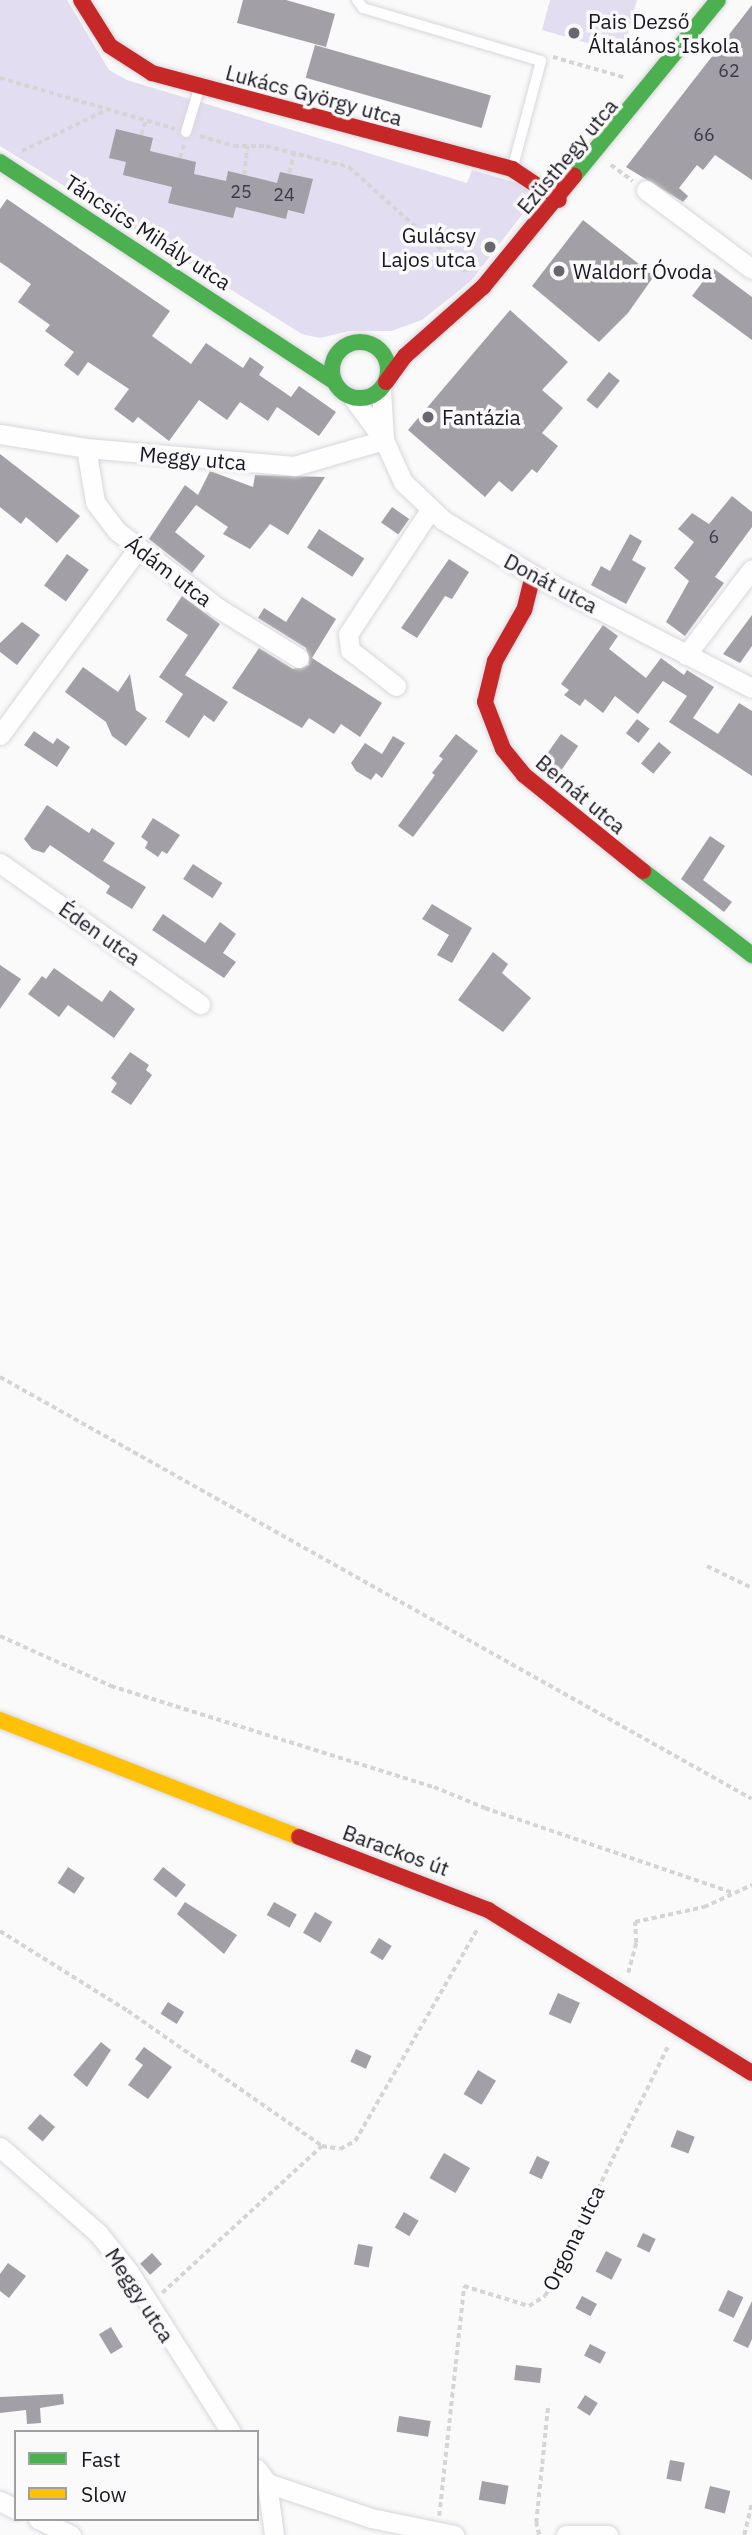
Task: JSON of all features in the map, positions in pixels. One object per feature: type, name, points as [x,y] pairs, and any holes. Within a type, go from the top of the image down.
[{"type":"street","name":"Lukács György utca","points":[[81,0],[110,46],[152,73],[512,169],[559,200]]},
{"type":"street","name":"Ezüsthegy utca","points":[[384,386],[405,356],[484,287],[559,200],[594,152],[648,91],[718,0]]},
{"type":"street","name":"Táncsics Mihály utca","points":[[0,162],[273,338],[334,381]]},
{"type":"street","points":[[646,190],[752,269]]},
{"type":"street","name":"Ezüsthegy utca","points":[[376,347],[437,328]]},
{"type":"street","name":"Táncsics Mihály utca","points":[[273,338],[316,348],[342,348]]},
{"type":"street","points":[[358,342],[376,347],[388,363],[384,386],[354,398],[334,381],[332,364],[342,348],[358,342]]},
{"type":"street","name":"Donát utca","points":[[384,386],[384,440]]},
{"type":"street","name":"Donát utca","points":[[354,398],[384,440],[403,482],[430,510],[467,537],[533,575],[752,688]]},
{"type":"street","name":"Meggy utca","points":[[0,434],[86,448],[293,466],[384,440]]},
{"type":"street","name":"Ádám utca","points":[[86,448],[95,502],[137,550],[218,608],[299,658]]},
{"type":"street","points":[[396,686],[350,650],[348,635],[430,510]]},
{"type":"street","points":[[0,735],[137,550]]},
{"type":"street","points":[[686,654],[752,569]]},
{"type":"street","name":"Bernát utca","points":[[533,575],[524,610],[503,643],[487,690],[491,723],[503,749],[524,775],[559,806],[752,955]]},
{"type":"street","name":"Éden utca","points":[[0,863],[200,1004]]},
{"type":"street","name":"Barackos út","points":[[0,1720],[488,1910],[676,2029],[752,2073]]},
{"type":"street","name":"Meggy utca","points":[[0,2147],[97,2233],[129,2272],[147,2305],[230,2430]]},
{"type":"street","points":[[262,2476],[371,2518],[445,2534]]},
{"type":"street","points":[[262,2476],[274,2535]]},
{"type":"street","points":[[42,2521],[71,2535]]},
{"type":"street","points":[[566,2535],[608,2535]]},
{"type":"lane","points":[[357,0],[363,8],[541,61],[512,169]]},
{"type":"lane","points":[[186,132],[200,86]]},
{"type":"path","points":[[541,61],[551,57],[633,80],[648,91]]},
{"type":"path","points":[[0,78],[186,132],[294,153],[349,167],[484,287]]},
{"type":"path","points":[[0,162],[108,109]]},
{"type":"path","points":[[142,135],[146,120]]},
{"type":"path","points":[[244,175],[247,146]]},
{"type":"path","points":[[594,152],[646,190]]},
{"type":"path","points":[[289,173],[294,153]]},
{"type":"path","points":[[0,1377],[752,1798]]},
{"type":"path","points":[[707,1566],[752,1588]]},
{"type":"path","points":[[0,1636],[111,1686],[277,1741],[434,1787],[544,1829],[731,1892]]},
{"type":"path","points":[[629,1972],[636,1943],[635,1922],[705,1907],[731,1892],[752,1885]]},
{"type":"path","points":[[0,1931],[128,2011],[322,2146],[348,2146],[361,2134],[488,1910]]},
{"type":"path","name":"Orgona utca","points":[[445,2534],[464,2286],[528,2306],[545,2296],[676,2029]]},
{"type":"path","points":[[147,2305],[322,2146]]},
{"type":"path","points":[[539,2535],[536,2523],[548,2405]]},
{"type":"path","points":[[744,2535],[752,2504]]},
{"type":"shaded area","points":[[0,0],[67,0],[109,70],[127,80],[467,183],[472,170],[520,184],[530,191],[531,203],[471,281],[422,320],[391,331],[349,331],[320,338],[302,334],[0,146]]},
{"type":"shaded area","points":[[550,0],[637,0],[622,53],[542,30]]},
{"type":"building","points":[[243,0],[286,0],[335,14],[326,47],[237,23]]},
{"type":"building","points":[[752,5],[752,180],[715,155],[703,170],[697,165],[679,188],[688,196],[683,202],[626,167]]},
{"type":"building","points":[[315,45],[491,95],[482,128],[306,78]]},
{"type":"building","points":[[116,129],[153,138],[150,151],[196,162],[194,174],[226,181],[228,171],[277,183],[280,172],[313,179],[304,214],[288,210],[286,219],[236,207],[233,218],[168,203],[172,187],[123,175],[126,162],[109,158]]},
{"type":"building","points":[[7,199],[170,311],[152,336],[191,364],[206,343],[243,368],[250,357],[264,367],[259,375],[291,397],[299,386],[336,412],[319,436],[277,407],[268,421],[240,402],[227,420],[199,400],[169,441],[138,417],[133,423],[114,409],[129,389],[88,362],[78,376],[64,365],[74,352],[45,331],[50,325],[18,302],[31,284],[0,262],[0,209]]},
{"type":"building","points":[[583,220],[654,276],[628,313],[599,342],[532,286]]},
{"type":"building","points":[[713,268],[752,297],[752,340],[692,296]]},
{"type":"building","points":[[510,310],[568,362],[542,390],[563,408],[542,433],[558,446],[537,473],[532,469],[512,492],[499,481],[485,497],[408,430]]},
{"type":"building","points":[[609,372],[620,381],[597,409],[586,400]]},
{"type":"building","points":[[0,454],[80,516],[57,543],[26,517],[21,524],[0,507]]},
{"type":"building","points":[[210,471],[253,487],[255,475],[325,477],[288,535],[270,524],[250,549],[223,534],[228,527],[196,505],[175,532],[205,556],[192,573],[149,539],[185,485],[198,495]]},
{"type":"building","points":[[732,496],[752,512],[752,527],[715,577],[724,583],[685,636],[666,622],[689,581],[674,568],[694,542],[678,529],[692,513],[709,524]]},
{"type":"building","points":[[392,507],[409,519],[398,535],[381,523]]},
{"type":"building","points":[[319,529],[364,558],[352,577],[307,547]]},
{"type":"building","points":[[630,534],[642,541],[632,560],[646,568],[626,604],[591,585],[601,566],[610,571]]},
{"type":"building","points":[[67,554],[89,570],[66,601],[44,586]]},
{"type":"building","points":[[449,559],[469,572],[452,599],[445,596],[417,638],[401,628]]},
{"type":"building","points":[[182,596],[220,624],[185,675],[228,702],[214,722],[204,715],[189,738],[165,722],[183,694],[159,677],[188,635],[166,620]]},
{"type":"building","points":[[302,597],[336,619],[312,658],[382,703],[360,737],[341,724],[334,734],[309,718],[302,728],[232,688],[259,648],[293,669],[309,665],[306,648],[258,618],[264,608],[286,622]]},
{"type":"building","points":[[752,615],[752,646],[740,663],[723,654]]},
{"type":"building","points":[[22,622],[40,635],[17,665],[0,652],[0,643]]},
{"type":"building","points":[[603,625],[618,636],[609,649],[646,678],[661,658],[684,675],[687,670],[714,687],[693,718],[718,734],[739,703],[752,711],[752,776],[669,722],[687,696],[663,681],[638,714],[615,696],[603,713],[585,699],[580,706],[564,695],[569,690],[561,684]]},
{"type":"building","points":[[83,667],[118,692],[130,674],[136,710],[147,718],[126,746],[112,736],[106,722],[65,692]]},
{"type":"building","points":[[637,719],[650,729],[639,743],[626,733]]},
{"type":"building","points":[[34,731],[53,744],[57,738],[70,747],[57,767],[24,745]]},
{"type":"building","points":[[456,734],[478,751],[413,837],[398,826],[435,775],[432,773],[443,759],[439,756]]},
{"type":"building","points":[[561,734],[578,746],[559,774],[541,762]]},
{"type":"building","points":[[393,736],[405,743],[382,778],[376,773],[371,780],[356,771],[351,763],[365,743],[382,754]]},
{"type":"building","points":[[659,742],[671,752],[653,774],[641,763]]},
{"type":"building","points":[[47,805],[89,833],[92,828],[115,843],[103,861],[146,887],[132,909],[106,893],[110,886],[50,845],[44,853],[32,849],[24,839]]},
{"type":"building","points":[[153,818],[180,835],[167,854],[162,851],[158,857],[145,848],[148,842],[141,837]]},
{"type":"building","points":[[710,836],[725,846],[703,880],[732,902],[724,912],[681,879]]},
{"type":"building","points":[[193,864],[222,883],[213,898],[183,879]]},
{"type":"building","points":[[432,904],[472,928],[452,963],[437,955],[449,935],[422,919]]},
{"type":"building","points":[[163,914],[205,943],[220,922],[236,934],[223,953],[236,962],[224,978],[152,930]]},
{"type":"building","points":[[493,952],[508,964],[502,973],[531,998],[503,1032],[458,1000]]},
{"type":"building","points":[[0,965],[21,979],[0,1009]]},
{"type":"building","points":[[54,968],[102,1002],[110,990],[135,1009],[114,1038],[68,1005],[59,1017],[28,994],[42,976],[46,979]]},
{"type":"building","points":[[130,1052],[149,1065],[146,1070],[152,1075],[131,1105],[111,1092],[117,1083],[111,1078]]},
{"type":"building","points":[[68,1867],[85,1878],[74,1894],[58,1883]]},
{"type":"building","points":[[163,1867],[186,1885],[176,1897],[153,1880]]},
{"type":"building","points":[[185,1902],[237,1935],[224,1954],[177,1914]]},
{"type":"building","points":[[274,1902],[297,1915],[289,1928],[267,1915]]},
{"type":"building","points":[[315,1912],[332,1922],[320,1943],[303,1933]]},
{"type":"building","points":[[379,1938],[392,1946],[383,1960],[370,1952]]},
{"type":"building","points":[[558,1993],[580,2003],[571,2024],[549,2014]]},
{"type":"building","points":[[168,2002],[184,2012],[177,2024],[161,2014]]},
{"type":"building","points":[[101,2042],[111,2050],[87,2087],[73,2075]]},
{"type":"building","points":[[144,2047],[172,2067],[148,2099],[128,2085],[143,2065],[135,2059]]},
{"type":"building","points":[[356,2049],[372,2056],[366,2069],[350,2062]]},
{"type":"building","points":[[478,2070],[496,2081],[482,2105],[464,2094]]},
{"type":"building","points":[[40,2114],[55,2127],[43,2141],[28,2128]]},
{"type":"building","points":[[677,2130],[695,2137],[688,2154],[671,2147]]},
{"type":"building","points":[[444,2153],[470,2168],[455,2193],[430,2178]]},
{"type":"building","points":[[537,2156],[550,2162],[542,2179],[529,2173]]},
{"type":"building","points":[[404,2212],[419,2221],[409,2236],[395,2227]]},
{"type":"building","points":[[643,2233],[656,2239],[649,2253],[637,2247]]},
{"type":"building","points":[[358,2244],[373,2247],[369,2267],[354,2265]]},
{"type":"building","points":[[606,2251],[622,2259],[612,2280],[596,2271]]},
{"type":"building","points":[[152,2253],[162,2264],[150,2275],[140,2264]]},
{"type":"building","points":[[8,2263],[26,2276],[9,2298],[0,2291],[0,2274]]},
{"type":"building","points":[[728,2290],[743,2297],[734,2318],[718,2311]]},
{"type":"building","points":[[582,2296],[597,2304],[590,2316],[575,2308]]},
{"type":"building","points":[[752,2301],[752,2339],[748,2348],[733,2341]]},
{"type":"building","points":[[111,2327],[123,2347],[111,2354],[99,2334]]},
{"type":"building","points":[[590,2344],[606,2352],[600,2364],[584,2356]]},
{"type":"building","points":[[516,2365],[542,2368],[540,2383],[514,2380]]},
{"type":"building","points":[[63,2394],[64,2404],[40,2408],[41,2423],[27,2424],[26,2410],[0,2413],[0,2397]]},
{"type":"building","points":[[585,2395],[598,2403],[590,2416],[577,2408]]},
{"type":"building","points":[[399,2416],[431,2421],[428,2437],[396,2432]]},
{"type":"building","points":[[670,2460],[685,2463],[681,2482],[666,2479]]},
{"type":"building","points":[[482,2481],[509,2486],[505,2504],[479,2500]]},
{"type":"building","points":[[710,2486],[730,2491],[725,2513],[704,2508]]},
{"type":"traffic: fast","points":[[574,176],[718,0]]},
{"type":"traffic: fast","points":[[0,162],[334,381]]},
{"type":"traffic: fast","points":[[354,342],[366,342],[376,346],[384,354],[388,370],[384,386],[376,394],[366,398],[354,398],[344,394],[336,386],[332,376],[332,364],[336,354],[344,346],[354,342]]},
{"type":"traffic: fast","points":[[643,871],[752,955]]},
{"type":"traffic: slow","points":[[0,1720],[299,1837]]},
{"type":"traffic: jam","points":[[81,0],[110,46],[152,73],[512,169],[559,200]]},
{"type":"traffic: jam","points":[[386,382],[405,356],[483,287],[574,176]]},
{"type":"traffic: jam","points":[[533,575],[524,610],[495,661],[485,702],[503,749],[524,775],[643,871]]},
{"type":"traffic: jam","points":[[299,1837],[488,1910],[752,2073]]},
{"type":"place","name":"Pais Dezső Általános Iskola","points":[[574,33]]},
{"type":"place","name":"Gulácsy Lajos utca","points":[[490,247]]},
{"type":"place","name":"Waldorf Óvoda","points":[[559,271]]},
{"type":"place","name":"Fantázia","points":[[428,417]]}]
